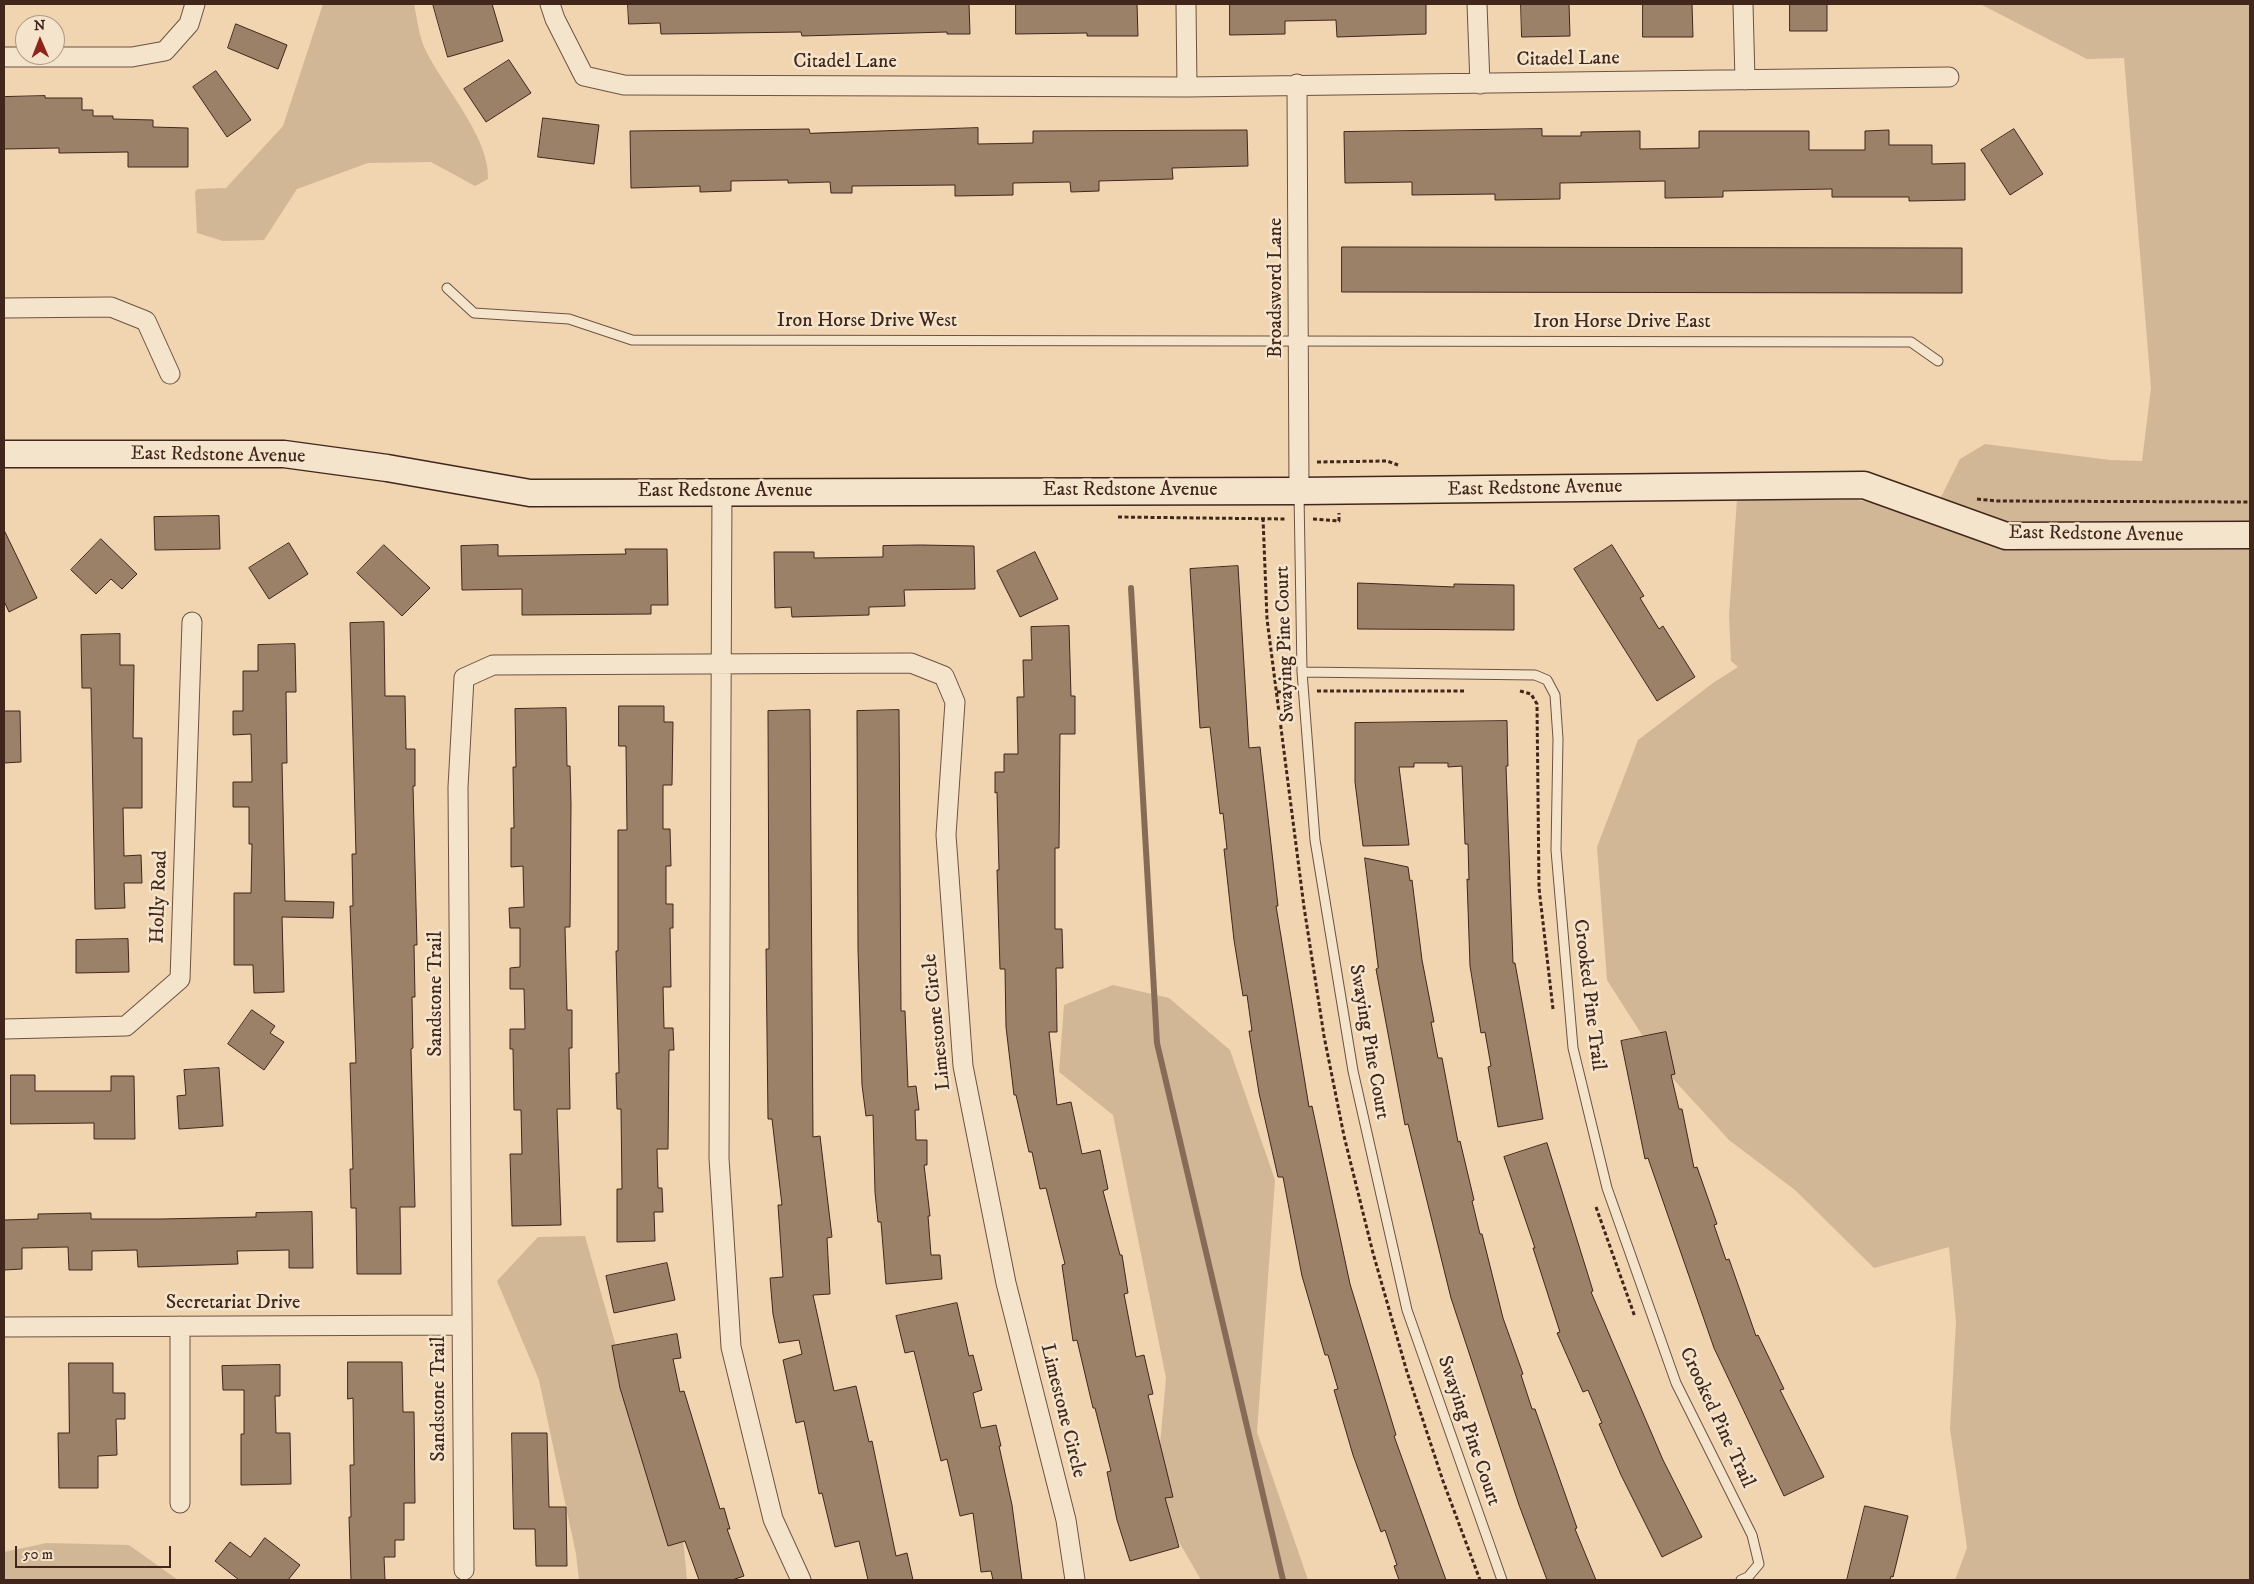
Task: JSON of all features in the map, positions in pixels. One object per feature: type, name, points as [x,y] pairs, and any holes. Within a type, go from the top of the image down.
[{"type":"street","points":[[4,57],[132,57],[165,51],[189,24],[195,4]]},
{"type":"street","name":"Citadel Lane","points":[[550,4],[555,19],[584,76],[624,84],[1187,86],[1949,77]]},
{"type":"street","points":[[1186,4],[1187,86]]},
{"type":"street","points":[[1477,4],[1480,84]]},
{"type":"street","points":[[1743,4],[1746,80]]},
{"type":"street","name":"Broadsword Lane","points":[[1297,84],[1300,339],[1299,491]]},
{"type":"street","points":[[4,308],[110,307],[146,321],[170,374]]},
{"type":"street","name":"East Redstone Avenue","points":[[4,454],[284,454],[387,468],[530,493],[1299,491],[1864,485],[2006,536],[2250,535]]},
{"type":"street","points":[[722,492],[719,1158],[730,1347],[774,1519],[801,1580]]},
{"type":"street","name":"Holly Road","points":[[4,1029],[126,1026],[180,979],[192,622]]},
{"type":"street","name":"Limestone Circle","points":[[721,664],[912,663],[944,676],[955,702],[946,835],[963,1066],[1006,1283],[1066,1520],[1076,1580]]},
{"type":"street","name":"Sandstone Trail","points":[[464,1570],[458,787],[464,678],[493,664],[721,664]]},
{"type":"street","name":"Secretariat Drive","points":[[4,1328],[462,1325]]},
{"type":"street","points":[[180,1326],[180,1503]]},
{"type":"lane","name":"Iron Horse Drive West","points":[[447,288],[474,313],[569,319],[632,340],[1300,339]]},
{"type":"lane","name":"Iron Horse Drive East","points":[[1300,339],[1911,342],[1938,361]]},
{"type":"lane","name":"Swaying Pine Court","points":[[1299,491],[1302,672],[1315,840],[1353,1071],[1407,1310],[1502,1580]]},
{"type":"lane","name":"Crooked Pine Trail","points":[[1302,672],[1535,675],[1547,680],[1555,695],[1558,739],[1556,850],[1573,1048],[1607,1188],[1676,1383],[1752,1535],[1759,1564],[1748,1576],[1741,1580]]},
{"type":"shaded area","points":[[323,4],[414,4],[425,49],[474,129],[487,163],[488,179],[475,186],[431,162],[368,163],[297,189],[264,240],[223,241],[197,233],[195,192],[197,189],[226,188],[283,126]]},
{"type":"shaded area","points":[[1980,4],[2250,4],[2250,523],[2008,524],[1940,499],[1960,459],[1985,444],[2110,460],[2142,461],[2151,388],[2124,58],[2087,59]]},
{"type":"shaded area","points":[[1737,499],[1856,500],[1880,503],[1917,516],[2250,547],[2250,1580],[1955,1580],[1967,1548],[1950,1429],[1956,1322],[1949,1247],[1874,1268],[1795,1190],[1729,1140],[1663,1068],[1607,980],[1597,847],[1638,740],[1713,683],[1738,667],[1731,661],[1729,616]]},
{"type":"shaded area","points":[[1113,985],[1169,998],[1230,1050],[1275,1180],[1257,1432],[1308,1580],[1201,1580],[1155,1500],[1166,1378],[1113,1115],[1059,1072],[1064,1005]]},
{"type":"shaded area","points":[[585,1236],[634,1410],[681,1517],[687,1580],[579,1580],[576,1554],[539,1380],[497,1281],[538,1237]]},
{"type":"shaded area","points":[[47,1543],[129,1545],[178,1580],[4,1580],[4,1552]]},
{"type":"building","points":[[433,4],[492,4],[503,41],[448,57]]},
{"type":"building","points":[[628,4],[969,4],[970,34],[947,34],[947,32],[802,36],[801,32],[661,34],[660,23],[629,24]]},
{"type":"building","points":[[1016,4],[1137,4],[1138,36],[1087,36],[1087,33],[1016,34]]},
{"type":"building","points":[[1230,4],[1426,4],[1426,34],[1337,37],[1336,20],[1285,21],[1285,34],[1230,35]]},
{"type":"building","points":[[1521,4],[1569,4],[1570,36],[1522,37]]},
{"type":"building","points":[[1643,4],[1692,4],[1693,37],[1643,37]]},
{"type":"building","points":[[1790,4],[1827,4],[1827,31],[1790,31]]},
{"type":"building","points":[[236,24],[287,45],[278,69],[228,48]]},
{"type":"building","points":[[509,60],[531,93],[486,122],[464,89]]},
{"type":"building","points":[[216,71],[251,120],[227,137],[193,87]]},
{"type":"building","points":[[45,96],[45,98],[82,98],[82,110],[93,110],[93,116],[113,116],[113,119],[153,120],[153,127],[188,128],[188,167],[128,167],[128,152],[59,153],[59,148],[4,149],[4,97]]},
{"type":"building","points":[[543,118],[599,125],[594,164],[538,157]]},
{"type":"building","points":[[978,128],[978,144],[1033,143],[1033,131],[1247,130],[1248,166],[1172,168],[1173,179],[1099,181],[1099,191],[1071,192],[1070,182],[1013,183],[1013,195],[955,196],[955,185],[852,186],[852,193],[831,193],[830,182],[788,183],[788,180],[731,181],[731,191],[700,192],[700,186],[631,188],[630,131],[809,129],[810,133]]},
{"type":"building","points":[[1542,129],[1542,136],[1581,136],[1581,132],[1640,131],[1640,149],[1699,148],[1699,131],[1809,131],[1809,150],[1865,150],[1865,131],[1889,130],[1889,145],[1932,145],[1932,164],[1965,163],[1965,200],[1909,201],[1909,197],[1832,197],[1832,189],[1723,191],[1723,197],[1665,198],[1665,181],[1560,183],[1560,199],[1495,200],[1495,194],[1412,195],[1412,182],[1345,183],[1344,132]]},
{"type":"building","points":[[2014,129],[2043,174],[2010,195],[1981,150]]},
{"type":"building","points":[[1342,247],[1962,248],[1962,293],[1342,292]]},
{"type":"building","points":[[219,516],[220,549],[155,550],[154,517]]},
{"type":"building","points":[[4,530],[37,598],[9,612],[4,601]]},
{"type":"building","points":[[101,539],[137,574],[122,589],[111,579],[96,594],[71,570]]},
{"type":"building","points":[[289,543],[308,574],[269,599],[249,568]]},
{"type":"building","points":[[384,545],[430,588],[402,616],[357,573]]},
{"type":"building","points":[[498,545],[498,556],[626,554],[625,549],[667,549],[668,605],[651,605],[651,614],[522,615],[522,589],[462,590],[461,546]]},
{"type":"building","points":[[1612,545],[1644,596],[1640,598],[1659,629],[1663,626],[1695,677],[1657,701],[1574,569]]},
{"type":"building","points":[[883,546],[974,546],[975,589],[904,590],[905,606],[869,607],[869,615],[792,617],[791,607],[775,608],[774,552],[814,552],[814,558],[883,557]]},
{"type":"building","points":[[1035,552],[1058,599],[1020,617],[997,571]]},
{"type":"building","points":[[1238,566],[1249,748],[1260,747],[1278,906],[1276,906],[1309,1107],[1312,1106],[1350,1284],[1396,1435],[1394,1436],[1446,1580],[1399,1580],[1394,1566],[1397,1565],[1385,1530],[1381,1532],[1353,1455],[1334,1390],[1338,1389],[1328,1355],[1325,1355],[1302,1276],[1283,1177],[1278,1177],[1259,1093],[1249,1031],[1252,1031],[1247,995],[1243,996],[1234,940],[1224,849],[1227,849],[1223,813],[1220,814],[1210,727],[1200,728],[1190,569]]},
{"type":"building","points":[[1358,583],[1454,587],[1454,584],[1514,585],[1514,630],[1358,629]]},
{"type":"building","points":[[384,622],[385,696],[405,696],[406,749],[415,749],[415,786],[413,786],[417,945],[414,945],[415,997],[412,997],[413,1048],[411,1049],[415,1207],[400,1207],[401,1274],[357,1274],[356,1208],[351,1208],[350,1169],[353,1169],[350,1063],[356,1063],[350,906],[353,906],[352,854],[356,854],[350,623]]},
{"type":"building","points":[[1069,626],[1071,696],[1075,696],[1075,734],[1060,734],[1059,848],[1055,848],[1055,929],[1062,929],[1063,968],[1056,968],[1057,1032],[1049,1032],[1057,1105],[1071,1102],[1082,1154],[1100,1150],[1108,1189],[1103,1191],[1120,1255],[1122,1255],[1128,1293],[1124,1294],[1136,1357],[1144,1355],[1153,1394],[1148,1395],[1173,1497],[1165,1498],[1179,1547],[1130,1561],[1117,1520],[1107,1472],[1111,1471],[1095,1408],[1093,1408],[1077,1340],[1073,1341],[1062,1265],[1065,1264],[1046,1188],[1040,1189],[1032,1152],[1029,1152],[1016,1095],[1014,1095],[1006,1027],[1005,969],[1000,969],[997,870],[999,870],[995,772],[1004,772],[1004,754],[1018,754],[1017,697],[1024,697],[1023,660],[1032,660],[1031,627]]},
{"type":"building","points":[[120,634],[120,665],[134,665],[133,738],[142,738],[142,808],[123,808],[124,856],[141,855],[142,883],[124,883],[125,908],[95,909],[91,688],[82,688],[81,635]]},
{"type":"building","points":[[295,644],[296,692],[286,692],[287,763],[282,763],[285,901],[334,902],[333,918],[282,917],[284,992],[254,993],[253,965],[234,965],[234,893],[251,893],[252,844],[249,844],[249,807],[233,807],[233,782],[252,782],[251,734],[233,735],[233,711],[243,711],[243,671],[258,671],[258,645]]},
{"type":"building","points":[[619,706],[664,706],[664,722],[673,722],[672,785],[663,785],[663,829],[670,829],[671,866],[666,866],[666,904],[673,904],[673,928],[670,928],[671,987],[663,987],[664,1028],[673,1028],[674,1050],[669,1050],[668,1149],[657,1149],[658,1188],[662,1188],[663,1212],[654,1212],[655,1241],[617,1242],[617,1189],[622,1189],[621,1109],[617,1109],[616,1073],[619,1073],[616,951],[618,951],[618,830],[627,830],[626,746],[619,746]]},
{"type":"building","points":[[566,708],[567,766],[570,766],[571,804],[570,927],[565,927],[567,1010],[572,1010],[572,1048],[569,1048],[570,1109],[557,1109],[561,1225],[512,1226],[510,1154],[522,1154],[521,1110],[514,1110],[513,1049],[510,1049],[510,1029],[525,1029],[524,989],[510,989],[510,968],[520,967],[520,928],[510,928],[509,908],[524,907],[523,866],[511,867],[511,828],[514,828],[513,767],[516,767],[515,709]]},
{"type":"building","points":[[810,710],[813,1137],[820,1136],[832,1237],[827,1238],[830,1294],[813,1295],[834,1391],[856,1386],[869,1442],[872,1441],[896,1556],[907,1553],[913,1580],[868,1580],[859,1541],[835,1547],[822,1493],[819,1494],[804,1421],[796,1423],[783,1360],[802,1354],[799,1340],[779,1343],[773,1314],[770,1278],[783,1277],[778,1205],[782,1205],[772,1119],[768,1119],[766,949],[769,949],[768,711]]},
{"type":"building","points":[[899,710],[901,1011],[905,1011],[908,1087],[916,1086],[919,1110],[915,1110],[916,1140],[927,1140],[927,1165],[924,1165],[930,1216],[928,1216],[931,1255],[940,1255],[942,1279],[886,1284],[881,1222],[878,1222],[875,1192],[873,1115],[866,1116],[862,1085],[858,949],[857,711]]},
{"type":"building","points":[[4,711],[20,711],[21,762],[4,763]]},
{"type":"building","points":[[1507,721],[1508,766],[1506,766],[1513,963],[1515,963],[1543,1119],[1498,1127],[1488,1067],[1491,1066],[1485,1032],[1481,1033],[1470,966],[1467,879],[1469,880],[1468,844],[1465,844],[1462,766],[1448,767],[1448,763],[1414,763],[1414,767],[1399,767],[1409,845],[1363,846],[1355,782],[1355,723]]},
{"type":"building","points":[[1365,858],[1408,867],[1410,881],[1412,880],[1422,960],[1434,1022],[1431,1022],[1438,1058],[1442,1058],[1458,1142],[1460,1141],[1480,1234],[1482,1234],[1503,1318],[1523,1374],[1521,1375],[1532,1409],[1535,1409],[1577,1528],[1575,1529],[1596,1580],[1547,1580],[1519,1505],[1451,1298],[1408,1124],[1405,1125],[1376,969],[1378,968]]},
{"type":"building","points":[[128,939],[129,972],[76,973],[76,940]]},
{"type":"building","points":[[252,1010],[275,1026],[270,1033],[284,1042],[264,1070],[228,1044]]},
{"type":"building","points":[[1666,1032],[1675,1074],[1671,1075],[1679,1109],[1682,1109],[1694,1168],[1697,1167],[1717,1224],[1714,1225],[1726,1260],[1729,1259],[1756,1336],[1758,1335],[1784,1389],[1780,1390],[1824,1477],[1784,1496],[1714,1348],[1648,1158],[1645,1159],[1621,1041]]},
{"type":"building","points":[[219,1068],[223,1126],[179,1129],[177,1096],[186,1095],[184,1070]]},
{"type":"building","points":[[11,1075],[35,1075],[35,1091],[111,1091],[111,1076],[134,1076],[135,1139],[94,1139],[94,1123],[11,1124]]},
{"type":"building","points":[[1547,1143],[1593,1291],[1591,1292],[1663,1460],[1702,1537],[1662,1557],[1621,1475],[1599,1424],[1602,1423],[1588,1390],[1583,1392],[1557,1333],[1560,1332],[1533,1248],[1535,1248],[1504,1157]]},
{"type":"building","points":[[312,1212],[313,1268],[289,1268],[289,1250],[237,1251],[238,1264],[138,1267],[137,1250],[92,1251],[92,1270],[69,1270],[68,1247],[22,1248],[22,1269],[4,1270],[4,1220],[38,1219],[38,1214],[91,1213],[91,1219],[161,1219],[256,1217],[256,1213]]},
{"type":"building","points":[[667,1263],[675,1300],[614,1313],[606,1276]]},
{"type":"building","points":[[957,1303],[969,1356],[973,1355],[982,1390],[973,1393],[981,1428],[996,1425],[1001,1446],[999,1446],[1012,1505],[1022,1580],[993,1580],[991,1571],[981,1572],[973,1513],[960,1516],[947,1459],[941,1461],[914,1351],[905,1353],[896,1316]]},
{"type":"building","points":[[677,1334],[681,1358],[673,1359],[680,1392],[684,1391],[720,1509],[724,1508],[730,1529],[727,1529],[744,1576],[732,1580],[699,1580],[685,1541],[668,1546],[620,1388],[612,1346]]},
{"type":"building","points":[[348,1362],[402,1362],[403,1412],[414,1412],[415,1503],[404,1503],[404,1540],[395,1540],[395,1557],[384,1557],[385,1580],[351,1580],[350,1465],[354,1465],[353,1398],[348,1399]]},
{"type":"building","points":[[69,1363],[113,1363],[113,1393],[125,1393],[125,1419],[116,1419],[117,1455],[98,1456],[98,1488],[59,1488],[58,1433],[69,1433]]},
{"type":"building","points":[[280,1365],[280,1396],[275,1396],[276,1433],[290,1433],[291,1484],[241,1485],[241,1434],[244,1434],[244,1390],[223,1390],[222,1366]]},
{"type":"building","points":[[512,1433],[547,1433],[549,1507],[566,1507],[567,1566],[536,1566],[535,1529],[514,1529]]},
{"type":"building","points":[[1865,1506],[1908,1516],[1893,1577],[1891,1576],[1890,1580],[1847,1580]]},
{"type":"building","points":[[265,1538],[300,1565],[288,1580],[239,1580],[215,1561],[230,1542],[250,1557]]},
{"type":"waterway","points":[[1131,588],[1157,1043],[1283,1580]]}]
